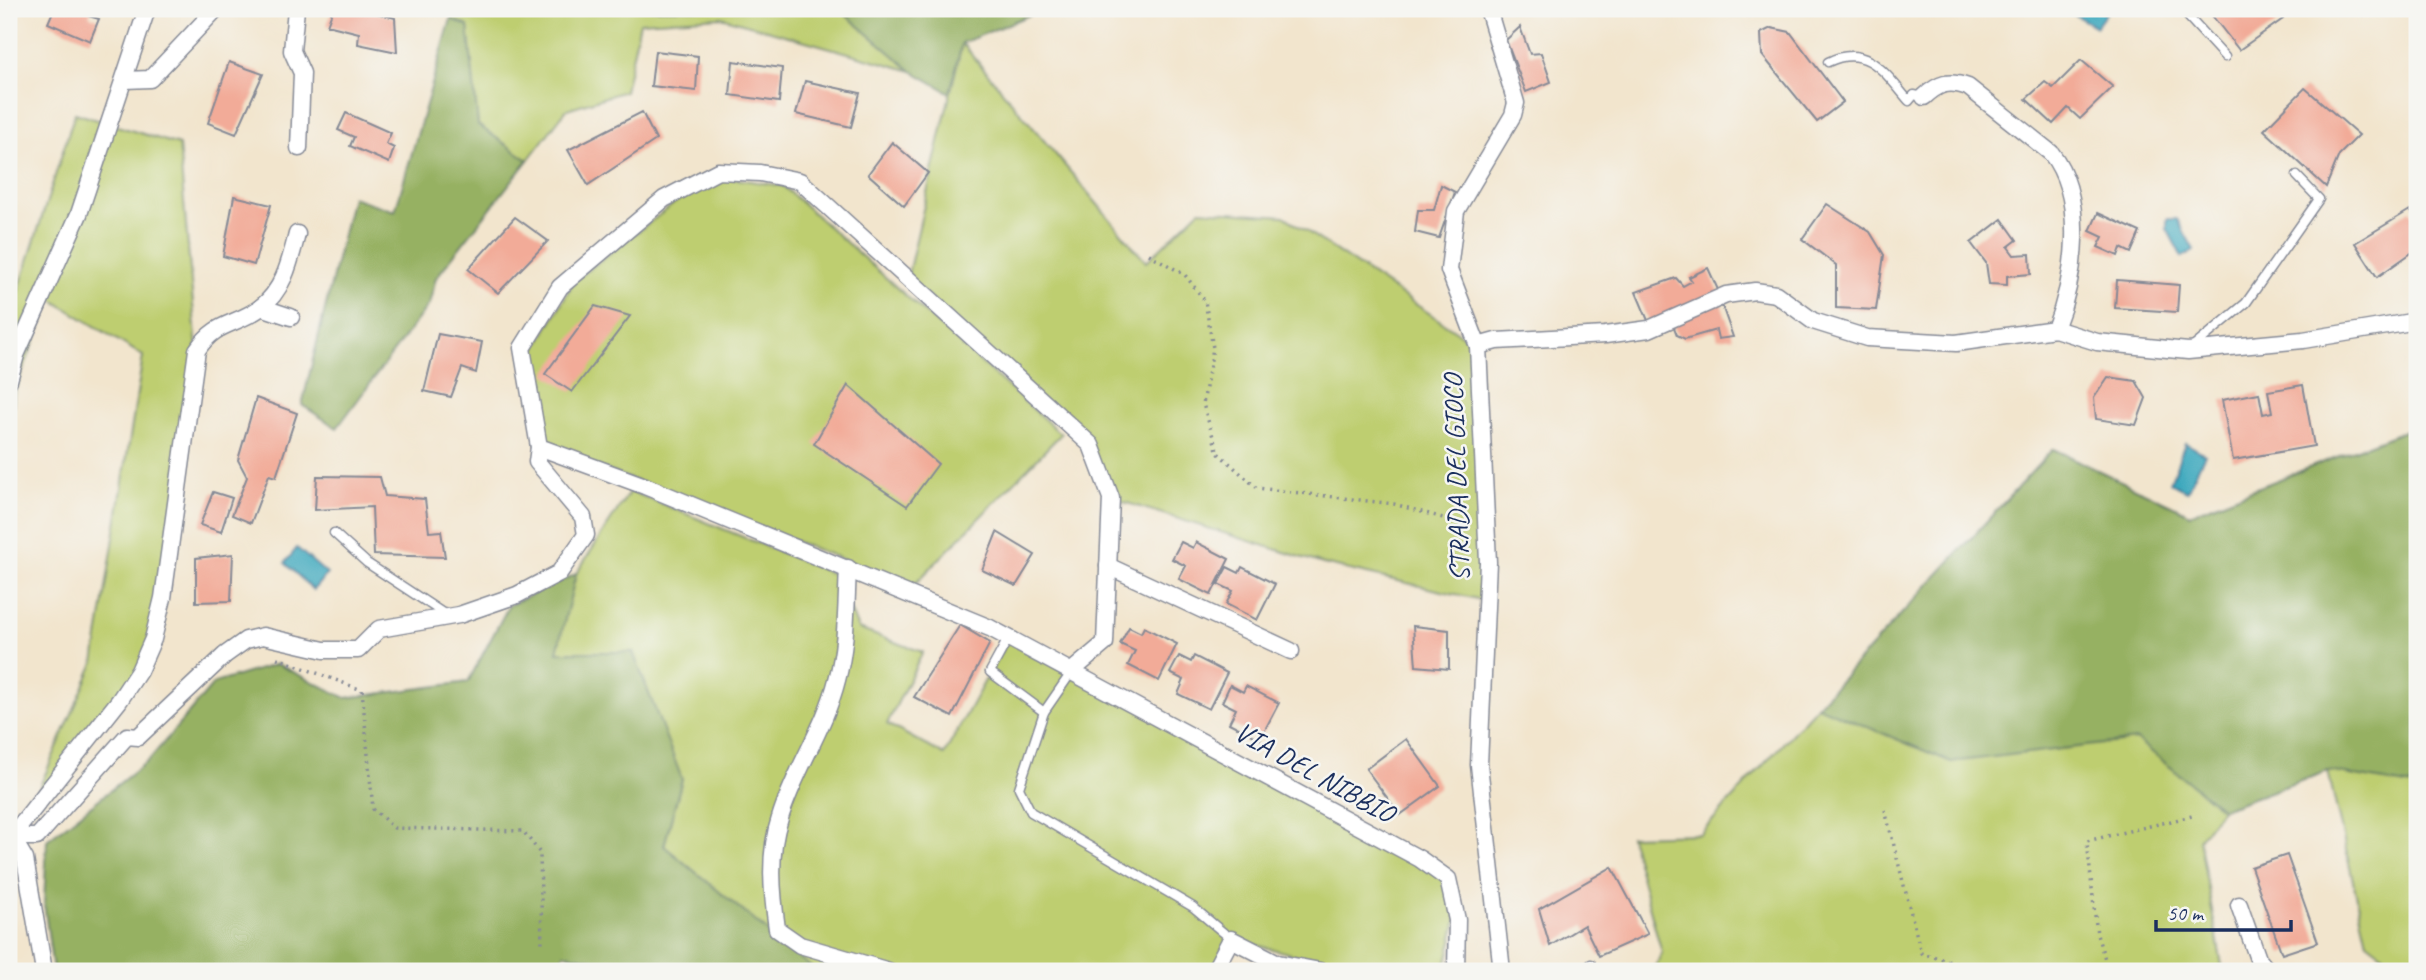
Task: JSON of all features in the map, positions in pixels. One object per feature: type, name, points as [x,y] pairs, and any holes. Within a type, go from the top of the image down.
[{"type":"street","points":[[9,380],[16,355],[79,214],[147,9]]},
{"type":"street","points":[[125,80],[150,79],[216,9]]},
{"type":"street","points":[[296,9],[292,51],[302,73],[299,148]]},
{"type":"street","name":"STRADA DEL GIOCO","points":[[1488,9],[1516,103],[1513,115],[1456,211],[1449,270],[1478,346],[1488,562],[1479,765],[1502,971]]},
{"type":"street","points":[[1924,97],[1938,85],[1954,82],[1968,87],[2052,153],[2060,164],[2068,180],[2075,251],[2063,308],[2055,329]]},
{"type":"street","points":[[10,835],[37,837],[127,736],[138,737],[225,655],[246,640],[262,636],[324,650],[358,650],[379,629],[449,617],[517,595],[559,573],[586,536],[583,517],[537,462],[539,447],[522,348],[560,287],[664,199],[718,171],[760,173],[800,181],[1091,445],[1111,498],[1105,643],[1073,670]]},
{"type":"street","points":[[10,835],[119,701],[139,671],[153,639],[163,598],[197,350],[208,333],[261,307],[285,278],[297,234]]},
{"type":"street","points":[[1478,346],[1496,341],[1605,335],[1649,329],[1726,295],[1755,290],[1776,294],[1813,321],[1867,338],[1956,343],[2055,329],[2097,342],[2188,351],[2303,340],[2417,321]]},
{"type":"street","points":[[261,307],[291,317]]},
{"type":"street","name":"VIA DEL NIBBIO","points":[[539,447],[645,486],[848,568],[1009,638],[1073,670],[1419,859],[1448,879],[1457,920],[1456,971]]},
{"type":"street","points":[[1108,566],[1291,651]]},
{"type":"street","points":[[848,568],[844,648],[837,682],[780,818],[772,853],[774,902],[777,929],[800,946],[889,971]]},
{"type":"street","points":[[10,835],[25,859],[44,971]]},
{"type":"street","points":[[2239,905],[2259,959],[2268,971]]},
{"type":"street","points":[[1214,971],[1231,939],[1278,963],[1320,971]]},
{"type":"lane","points":[[2181,9],[2224,57]]},
{"type":"lane","points":[[1828,62],[1846,53],[1866,58],[1909,101],[1914,95],[1924,97]]},
{"type":"lane","points":[[2188,351],[2246,303],[2319,199],[2297,176]]},
{"type":"lane","points":[[334,533],[367,563],[449,617]]},
{"type":"lane","points":[[1009,638],[990,672],[1044,712]]},
{"type":"lane","points":[[1073,670],[1044,712],[1019,788],[1031,813],[1193,907],[1231,939]]},
{"type":"path","points":[[1149,254],[1185,275],[1205,301],[1213,348],[1203,404],[1218,453],[1257,488],[1394,504],[1486,530]]},
{"type":"path","points":[[267,654],[362,690],[373,809],[394,828],[523,831],[540,853],[542,945]]},
{"type":"path","points":[[1885,810],[1921,953],[1987,971]]},
{"type":"path","points":[[2109,971],[2097,935],[2087,841],[2192,816]]},
{"type":"path","points":[[9,961],[10,971]]},
{"type":"green space","points":[[453,9],[839,9],[912,71],[721,17],[640,22],[625,91],[567,109],[528,160],[478,125],[468,26],[451,19]]},
{"type":"green space","points":[[839,9],[1044,9],[962,43],[950,93],[912,71]]},
{"type":"green space","points":[[451,19],[468,26],[478,125],[528,160],[436,278],[429,304],[337,428],[302,405],[352,197],[395,211]]},
{"type":"green space","points":[[962,43],[1146,262],[1200,210],[1284,216],[1478,346],[1486,601],[1323,564],[1111,498],[1091,445],[907,278]]},
{"type":"green space","points":[[75,113],[179,145],[197,350],[163,598],[139,671],[27,816],[94,663],[143,356],[51,299],[14,393],[9,450],[9,321]]},
{"type":"green space","points":[[711,175],[783,186],[1061,434],[913,586],[538,444],[534,352],[574,281]]},
{"type":"green space","points":[[2417,426],[2417,971],[2405,971],[2367,942],[2328,771],[2222,809],[2199,839],[2223,971],[1653,971],[1662,953],[1630,836],[1700,834],[2053,449],[2190,514]]},
{"type":"green space","points":[[2417,426],[2417,787],[2328,771],[2222,809],[2137,740],[1951,762],[1817,706],[2053,449],[2190,514]]},
{"type":"green space","points":[[630,491],[836,575],[858,629],[923,652],[887,724],[944,755],[1009,637],[1448,879],[1457,920],[1445,971],[1359,971],[1232,939],[1214,971],[815,971],[664,846],[682,779],[556,652],[576,574]]},
{"type":"green space","points":[[576,574],[557,652],[633,652],[682,779],[664,846],[813,969],[640,971],[564,953],[559,971],[53,971],[44,903],[47,840],[149,760],[214,683],[277,664],[346,698],[468,682],[509,605]]},
{"type":"water","points":[[2064,9],[2102,9],[2107,12],[2096,27]]},
{"type":"water","points":[[2167,219],[2177,219],[2194,250],[2182,257],[2167,229]]},
{"type":"water","points":[[2185,443],[2205,454],[2187,491],[2170,483]]},
{"type":"water","points":[[297,548],[327,574],[313,590],[285,563]]},
{"type":"building","points":[[54,9],[92,9],[89,16],[99,19],[90,41],[48,23]]},
{"type":"building","points":[[333,9],[362,9],[395,18],[397,52],[358,44],[359,33],[327,25]]},
{"type":"building","points":[[2207,9],[2276,9],[2283,19],[2239,50]]},
{"type":"building","points":[[1520,27],[1530,54],[1541,53],[1551,82],[1526,92],[1506,40]]},
{"type":"building","points":[[1771,28],[1790,32],[1843,102],[1817,122],[1762,55],[1761,33]]},
{"type":"building","points":[[655,51],[698,56],[696,91],[651,86]]},
{"type":"building","points":[[2081,60],[2113,87],[2080,119],[2068,108],[2053,124],[2026,99],[2045,82],[2053,88]]},
{"type":"building","points":[[733,61],[782,68],[779,102],[730,95]]},
{"type":"building","points":[[229,62],[263,74],[236,134],[208,123]]},
{"type":"building","points":[[805,81],[860,93],[851,127],[796,114]]},
{"type":"building","points":[[2305,88],[2359,135],[2339,155],[2326,187],[2264,130]]},
{"type":"building","points":[[642,112],[656,140],[588,185],[568,150]]},
{"type":"building","points":[[346,113],[391,133],[386,144],[394,148],[389,163],[350,146],[354,137],[338,130]]},
{"type":"building","points":[[892,142],[928,173],[904,206],[868,174]]},
{"type":"building","points":[[1441,185],[1455,192],[1439,238],[1415,232],[1418,210],[1434,210]]},
{"type":"building","points":[[234,196],[271,205],[254,265],[223,256]]},
{"type":"building","points":[[1827,204],[1870,232],[1884,255],[1876,310],[1836,308],[1836,265],[1802,239]]},
{"type":"building","points":[[2410,210],[2417,221],[2417,249],[2377,277],[2355,243]]},
{"type":"building","points":[[2098,213],[2140,232],[2131,253],[2121,248],[2118,256],[2098,247],[2103,237],[2090,231]]},
{"type":"building","points":[[515,217],[548,241],[498,293],[468,269]]},
{"type":"building","points":[[2002,219],[2017,240],[2008,247],[2014,255],[2030,254],[2031,274],[2007,276],[2007,285],[1989,284],[1986,263],[1971,243]]},
{"type":"building","points":[[1708,268],[1719,292],[1649,323],[1636,292],[1676,278],[1683,286],[1692,281],[1689,277]]},
{"type":"building","points":[[2117,280],[2179,285],[2177,312],[2115,308]]},
{"type":"building","points":[[1721,303],[1733,337],[1718,339],[1716,330],[1685,339],[1677,335],[1672,322]]},
{"type":"building","points":[[595,306],[630,316],[572,392],[545,374]]},
{"type":"building","points":[[438,334],[482,342],[476,373],[462,368],[451,397],[424,391]]},
{"type":"building","points":[[2108,377],[2136,381],[2146,398],[2136,425],[2096,419],[2094,398]]},
{"type":"building","points":[[848,385],[938,464],[907,506],[814,444]]},
{"type":"building","points":[[2303,385],[2314,446],[2233,460],[2222,400],[2259,393],[2263,414],[2272,412],[2268,391]]},
{"type":"building","points":[[256,398],[297,413],[276,477],[269,475],[251,523],[232,515],[247,477],[238,460]]},
{"type":"building","points":[[317,476],[380,477],[385,496],[425,499],[429,532],[441,531],[445,557],[374,555],[372,507],[315,510]]},
{"type":"building","points":[[213,492],[232,498],[221,532],[200,525]]},
{"type":"building","points":[[997,532],[1035,555],[1016,586],[982,570]]},
{"type":"building","points":[[1181,542],[1193,548],[1196,542],[1229,559],[1211,595],[1179,579],[1186,566],[1172,559]]},
{"type":"building","points":[[233,554],[231,601],[196,602],[196,558]]},
{"type":"building","points":[[1227,567],[1239,573],[1242,567],[1275,584],[1257,620],[1226,604],[1233,591],[1218,584]]},
{"type":"building","points":[[960,625],[990,643],[952,717],[914,697]]},
{"type":"building","points":[[1413,626],[1449,630],[1449,669],[1416,666]]},
{"type":"building","points":[[1129,627],[1141,633],[1144,627],[1177,644],[1159,681],[1128,665],[1135,651],[1120,644]]},
{"type":"building","points":[[1179,656],[1191,662],[1194,656],[1227,673],[1209,709],[1178,694],[1184,680],[1170,673]]},
{"type":"building","points":[[1230,685],[1243,692],[1246,686],[1279,703],[1260,739],[1229,723],[1236,709],[1222,702]]},
{"type":"building","points":[[1406,739],[1440,786],[1400,815],[1366,769]]},
{"type":"building","points":[[2287,855],[2318,942],[2282,954],[2251,867]]},
{"type":"building","points":[[1612,867],[1648,934],[1599,956],[1584,925],[1550,946],[1539,909]]},
{"type":"building","points":[[1263,961],[1297,971],[1251,971]]}]
